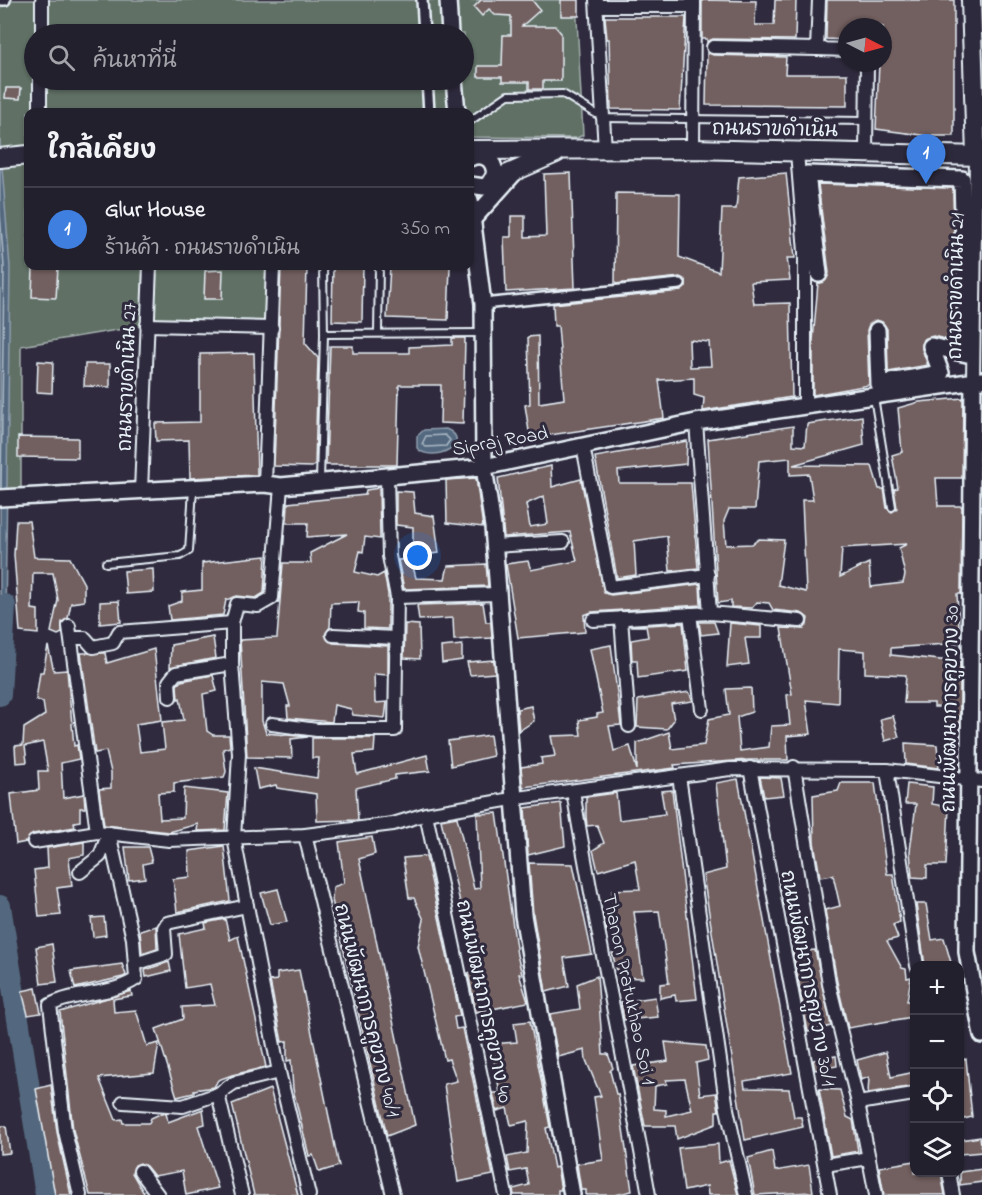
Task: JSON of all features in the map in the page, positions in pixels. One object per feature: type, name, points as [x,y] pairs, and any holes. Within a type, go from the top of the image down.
[{"type":"main road","points":[[971,0],[979,156]]},
{"type":"main road","name":"ถนนราขดำเนิน","points":[[494,166],[566,150],[693,149],[979,156]]},
{"type":"main road","name":"ถนนราขดำเนิน","points":[[474,153],[494,166],[519,169],[566,150]]},
{"type":"main road","points":[[4,158],[24,156]]},
{"type":"street","points":[[0,0],[5,0]]},
{"type":"street","points":[[42,0],[42,24]]},
{"type":"street","points":[[422,0],[423,24]]},
{"type":"street","points":[[447,0],[449,24]]},
{"type":"street","points":[[817,49],[819,0]]},
{"type":"street","points":[[605,150],[596,3],[694,3],[693,149]]},
{"type":"street","points":[[713,47],[838,50]]},
{"type":"street","points":[[866,153],[867,72]]},
{"type":"street","points":[[40,90],[40,108]]},
{"type":"street","points":[[428,90],[429,108]]},
{"type":"street","points":[[455,90],[457,108]]},
{"type":"street","points":[[796,152],[805,252],[806,406]]},
{"type":"street","name":"ถนนราขดำเนิน 21","points":[[977,381],[979,156]]},
{"type":"street","points":[[474,158],[485,157],[494,166]]},
{"type":"street","points":[[474,186],[479,188],[494,166]]},
{"type":"street","points":[[474,211],[494,166]]},
{"type":"street","points":[[474,213],[519,169]]},
{"type":"street","points":[[819,274],[807,174],[962,179],[967,354],[931,346],[941,373],[879,384],[875,332]]},
{"type":"street","points":[[474,231],[483,304],[484,467],[494,546],[523,915],[572,1195]]},
{"type":"street","name":"ถนนราขดำเนิน 27","points":[[141,490],[150,270]]},
{"type":"street","points":[[273,270],[272,598],[258,606],[237,604],[232,623],[232,664],[239,754],[234,838],[279,1072],[309,1195]]},
{"type":"street","points":[[483,304],[680,284]]},
{"type":"street","points":[[147,325],[272,328]]},
{"type":"street","points":[[874,396],[875,332]]},
{"type":"street","name":"Sipraj Road","points":[[0,498],[320,482],[484,467],[696,422],[977,381]]},
{"type":"street","name":"ถนนพัฒนาการคูขวาง 30","points":[[977,381],[975,780],[967,952],[982,1035]]},
{"type":"street","points":[[696,422],[710,613]]},
{"type":"street","points":[[583,446],[610,588],[708,575]]},
{"type":"street","points":[[272,724],[317,730],[395,730],[397,597],[389,556],[387,476]]},
{"type":"street","points":[[494,546],[563,542]]},
{"type":"street","points":[[397,597],[498,594]]},
{"type":"street","points":[[593,620],[710,613],[800,621]]},
{"type":"street","points":[[690,614],[702,709]]},
{"type":"street","points":[[621,618],[629,726]]},
{"type":"street","points":[[80,1195],[65,1131],[50,1005],[61,999],[132,982],[136,979],[133,939],[103,833],[70,632],[85,638],[93,647],[113,644],[119,632],[232,623]]},
{"type":"street","points":[[333,635],[396,639]]},
{"type":"street","points":[[170,697],[169,682],[176,673],[232,664]]},
{"type":"street","points":[[794,767],[829,984],[858,1103],[876,1195]]},
{"type":"street","points":[[34,842],[103,833],[169,840],[305,835],[393,824],[426,814],[573,790],[750,768],[887,770],[975,780]]},
{"type":"street","name":"ถนนพัฒนาการคูขวาง 30/1","points":[[750,768],[830,1195]]},
{"type":"street","points":[[887,770],[916,961]]},
{"type":"street","points":[[679,776],[727,1109],[746,1195]]},
{"type":"street","name":"Thanon Pratukhao Soi 1","points":[[573,790],[591,902],[627,1072],[649,1195]]},
{"type":"street","name":"ถนนพัฒนาการคูขวาง 40","points":[[426,814],[506,1195]]},
{"type":"street","points":[[80,872],[100,856],[103,833]]},
{"type":"street","name":"ถนนพัฒนาการคูขวาง 40/1","points":[[305,835],[393,1195]]},
{"type":"street","points":[[135,964],[166,954],[164,928],[166,923],[247,906]]},
{"type":"street","points":[[123,1102],[183,1106],[218,1094],[234,1083],[279,1072]]},
{"type":"street","points":[[218,1094],[241,1195]]},
{"type":"street","points":[[858,1103],[910,1095]]},
{"type":"street","points":[[825,1166],[869,1158]]},
{"type":"street","points":[[140,1171],[158,1195]]},
{"type":"street","points":[[950,1177],[953,1195]]},
{"type":"lane","points":[[474,118],[508,95],[563,94],[603,118],[866,121]]},
{"type":"lane","points":[[320,482],[324,334],[323,270]]},
{"type":"lane","points":[[378,332],[379,270]]},
{"type":"lane","points":[[324,334],[484,333]]},
{"type":"lane","points":[[874,396],[892,507]]},
{"type":"lane","points":[[106,562],[180,556],[189,551],[193,488]]},
{"type":"green space","points":[[0,0],[447,0],[449,24],[24,24],[24,90],[36,90],[39,108],[24,108],[24,270],[273,270],[272,328],[147,325],[21,346],[21,497],[0,498]]},
{"type":"green space","points":[[452,0],[576,0],[583,135],[577,138],[474,137],[474,108],[462,108],[460,90],[474,90],[474,24],[454,24]]},
{"type":"green space","points":[[41,90],[455,90],[456,108],[41,108]]},
{"type":"water","points":[[0,142],[10,267],[5,623],[0,695]]},
{"type":"water","points":[[446,429],[454,434],[456,440],[448,450],[432,454],[424,453],[417,448],[417,436],[424,430]]},
{"type":"building","points":[[481,0],[532,0],[540,10],[522,26],[555,26],[561,33],[561,81],[543,81],[543,89],[529,89],[529,82],[502,82],[502,77],[478,77],[478,66],[502,66],[503,35],[511,35],[511,16],[495,15],[489,9],[482,16],[474,7]]},
{"type":"building","points":[[561,0],[579,0],[579,16],[561,16]]},
{"type":"building","points":[[702,0],[756,1],[755,25],[774,25],[775,0],[796,0],[795,40],[713,39],[707,42],[707,39],[702,39]]},
{"type":"building","points":[[827,0],[954,0],[954,136],[929,136],[876,129],[879,72],[892,72],[892,18],[838,18],[838,40],[826,39]]},
{"type":"building","points":[[605,17],[686,17],[680,110],[611,109],[609,39],[607,39]]},
{"type":"building","points":[[707,52],[713,55],[786,57],[785,74],[847,74],[847,106],[706,105]]},
{"type":"building","points":[[6,88],[21,88],[20,99],[5,98]]},
{"type":"building","points":[[571,173],[575,288],[506,292],[504,237],[511,237],[511,216],[525,216],[525,237],[546,236],[544,174]]},
{"type":"building","points":[[786,173],[795,258],[787,258],[790,280],[751,282],[754,304],[790,303],[792,397],[703,411],[704,398],[694,395],[694,378],[659,380],[664,418],[530,438],[525,405],[530,404],[528,337],[538,336],[539,403],[564,399],[558,326],[554,326],[553,304],[681,291],[686,286],[686,281],[680,277],[615,284],[616,193],[680,194],[679,257],[719,272],[722,209],[736,209],[739,177]],"holes":[[[689,340],[709,342],[711,366],[690,367]]]},
{"type":"building","points":[[818,184],[953,188],[957,342],[933,336],[924,339],[922,349],[928,365],[888,372],[887,329],[882,322],[876,320],[869,325],[867,330],[869,385],[813,395],[813,341],[818,283],[825,281],[829,273]]},
{"type":"building","points":[[33,270],[58,270],[56,298],[32,297]]},
{"type":"building","points":[[223,270],[222,299],[204,299],[205,271]]},
{"type":"building","points":[[281,270],[307,270],[305,343],[318,358],[315,465],[312,467],[274,466]]},
{"type":"building","points":[[333,270],[363,270],[362,322],[332,321]]},
{"type":"building","points":[[390,270],[450,270],[448,320],[387,318]]},
{"type":"building","points":[[452,338],[465,338],[463,424],[440,423],[441,385],[399,385],[397,465],[326,465],[330,346],[353,346],[353,353],[409,353],[409,347],[452,345]]},
{"type":"building","points":[[254,353],[257,475],[190,478],[189,440],[156,441],[155,423],[200,422],[200,354]]},
{"type":"building","points":[[38,361],[53,362],[52,393],[37,392]]},
{"type":"building","points":[[85,364],[110,364],[110,387],[84,386]]},
{"type":"building","points":[[963,398],[962,478],[936,478],[938,506],[962,506],[961,594],[957,594],[960,643],[891,648],[891,655],[960,662],[960,732],[945,732],[949,707],[934,707],[934,703],[904,703],[906,675],[865,673],[865,651],[839,649],[838,703],[806,700],[811,734],[787,736],[788,760],[674,765],[675,768],[523,787],[521,767],[542,764],[541,758],[555,756],[551,736],[581,735],[579,720],[597,717],[597,714],[603,713],[590,649],[611,645],[621,725],[609,726],[614,751],[630,746],[637,770],[637,743],[669,732],[672,749],[704,745],[709,719],[729,715],[726,689],[751,688],[752,712],[737,717],[740,751],[769,747],[771,726],[790,725],[787,695],[792,694],[781,628],[803,629],[807,625],[808,618],[801,613],[773,610],[769,603],[757,602],[752,608],[731,607],[731,601],[718,603],[708,439],[793,426],[793,445],[805,446],[807,424],[862,416],[864,445],[793,465],[872,466],[879,489],[884,489],[887,508],[892,512],[897,508],[894,489],[898,488],[892,455],[902,452],[898,408],[919,402]],"holes":[[[790,458],[790,475],[809,474],[813,500],[802,500],[806,592],[778,585],[784,540],[759,539],[752,544],[726,545],[724,521],[729,509],[755,509],[759,461]],[[907,544],[899,548],[905,575],[903,583],[871,587],[869,563],[840,577],[842,548]]]},
{"type":"building","points":[[18,437],[78,438],[78,458],[18,457]]},
{"type":"building","points":[[687,441],[686,464],[618,471],[619,483],[691,483],[698,568],[670,571],[667,536],[634,541],[636,575],[617,578],[595,457]]},
{"type":"building","points":[[551,466],[552,487],[581,479],[604,593],[611,595],[700,584],[701,605],[592,612],[584,615],[585,632],[518,638],[506,564],[528,561],[531,570],[577,561],[570,532],[504,537],[498,478]],"holes":[[[544,496],[548,524],[530,527],[526,504]]]},
{"type":"building","points":[[476,478],[483,527],[447,523],[446,480]]},
{"type":"building","points":[[379,488],[380,539],[365,537],[363,552],[360,551],[355,572],[377,577],[384,573],[388,594],[388,629],[364,628],[364,613],[358,612],[359,602],[331,603],[330,627],[325,635],[333,643],[388,646],[388,675],[374,674],[375,703],[387,702],[385,718],[353,715],[351,709],[334,705],[332,722],[288,718],[287,706],[290,706],[284,684],[262,682],[262,721],[266,733],[308,737],[291,739],[292,758],[247,757],[240,640],[277,638],[283,563],[311,563],[310,553],[347,534],[307,537],[308,523],[287,523],[288,503],[365,495],[366,490]]},
{"type":"building","points":[[396,491],[413,492],[415,513],[434,516],[439,553],[413,556],[413,527],[396,525]]},
{"type":"building","points":[[16,521],[29,521],[34,557],[70,558],[84,584],[84,601],[71,603],[68,618],[62,622],[62,633],[58,635],[51,632],[58,600],[53,573],[33,573],[32,609],[38,610],[38,634],[20,632],[14,555]]},
{"type":"building","points":[[266,556],[264,593],[256,598],[237,596],[226,600],[223,615],[170,620],[168,606],[182,601],[182,592],[202,590],[202,563]]},
{"type":"building","points":[[411,559],[416,578],[445,579],[448,566],[486,564],[488,586],[404,589],[398,560]]},
{"type":"building","points":[[153,569],[154,592],[126,594],[124,571]]},
{"type":"building","points":[[119,601],[121,622],[100,624],[100,602]]},
{"type":"building","points":[[483,603],[486,622],[491,622],[492,638],[454,640],[453,618],[419,620],[417,605]]},
{"type":"building","points":[[699,622],[714,622],[718,633],[701,635]]},
{"type":"building","points":[[683,623],[688,671],[638,678],[637,660],[632,660],[631,640],[648,637],[646,626],[630,626]]},
{"type":"building","points":[[730,623],[761,626],[761,638],[745,638],[749,664],[727,667]]},
{"type":"building","points":[[405,624],[419,625],[420,659],[404,658]]},
{"type":"building","points":[[213,637],[216,658],[170,667],[171,645]]},
{"type":"building","points":[[462,645],[462,660],[442,663],[441,647]]},
{"type":"building","points":[[48,646],[54,671],[67,670],[74,746],[77,745],[79,759],[61,763],[63,798],[84,794],[85,808],[80,808],[80,821],[74,822],[75,827],[33,834],[26,842],[16,844],[11,794],[39,790],[38,771],[48,771],[43,742],[25,746],[27,762],[16,763],[15,746],[23,745],[24,728],[45,715],[43,702],[36,700],[40,672],[43,672]]},
{"type":"building","points":[[154,649],[162,720],[136,724],[140,752],[165,749],[162,722],[184,720],[177,685],[181,681],[213,675],[217,691],[203,694],[207,731],[213,735],[229,735],[230,747],[223,749],[226,772],[224,777],[174,783],[174,792],[158,793],[160,819],[183,818],[184,788],[228,793],[225,830],[197,831],[198,824],[169,832],[104,825],[99,789],[111,788],[111,772],[106,751],[95,753],[81,653],[105,653],[107,663]]},
{"type":"building","points":[[494,660],[495,673],[470,675],[467,662]]},
{"type":"building","points":[[689,692],[693,701],[671,704],[674,720],[667,729],[637,727],[638,700]]},
{"type":"building","points":[[531,706],[534,721],[519,731],[517,709]]},
{"type":"building","points":[[893,716],[899,737],[885,741],[880,719]]},
{"type":"building","points":[[490,735],[493,756],[451,766],[448,741]]},
{"type":"building","points":[[312,738],[375,738],[374,752],[354,754],[357,774],[427,755],[430,771],[395,775],[395,779],[356,788],[358,820],[317,821],[316,794],[277,788],[276,785],[258,789],[254,768],[317,778],[319,758],[312,758]]},
{"type":"building","points":[[905,743],[937,745],[939,768],[906,764]]},
{"type":"building","points":[[760,777],[781,778],[784,795],[764,797]]},
{"type":"building","points":[[738,779],[792,1073],[744,1081],[745,1088],[789,1089],[794,1117],[801,1117],[803,1127],[745,1140],[703,875],[726,869],[716,783]]},
{"type":"building","points":[[841,783],[875,783],[887,874],[893,874],[900,922],[893,925],[898,938],[887,941],[902,968],[906,969],[907,978],[910,977],[907,1001],[910,1001],[910,1017],[848,1028],[837,982],[825,910],[840,906],[833,875],[820,877],[814,842],[813,795],[838,791]]},
{"type":"building","points":[[907,784],[933,787],[932,804],[949,807],[946,865],[927,865],[927,878],[912,877],[910,851],[916,804],[905,804]]},
{"type":"building","points":[[672,790],[697,999],[676,1001],[675,995],[660,998],[660,984],[669,983],[659,911],[634,912],[643,978],[619,977],[612,953],[618,952],[612,929],[607,931],[603,912],[613,908],[612,890],[640,889],[635,860],[598,871],[593,850],[604,843],[597,825],[587,826],[586,816],[586,797],[616,793],[619,820],[665,814],[661,791]]},
{"type":"building","points":[[561,803],[565,846],[528,855],[525,808]]},
{"type":"building","points":[[497,813],[517,955],[522,974],[519,974],[528,1002],[476,1012],[468,973],[476,971],[441,820],[457,817],[474,889],[480,888],[477,814]]},
{"type":"building","points":[[372,837],[375,854],[359,859],[415,1125],[387,1136],[332,900],[333,887],[344,883],[339,842]]},
{"type":"building","points":[[84,842],[84,855],[69,858],[72,886],[57,888],[61,915],[39,917],[34,870],[48,868],[47,848]]},
{"type":"building","points":[[224,846],[230,901],[177,912],[173,879],[190,877],[189,851]]},
{"type":"building","points":[[125,847],[148,847],[152,862],[143,864],[145,878],[129,880]]},
{"type":"building","points":[[426,856],[460,1016],[454,1017],[456,1029],[462,1028],[493,1175],[458,1182],[444,1084],[457,1081],[449,1059],[445,1060],[418,946],[424,920],[414,898],[409,898],[403,858]]},
{"type":"building","points":[[529,863],[573,864],[592,954],[564,958],[569,986],[546,992],[533,914]]},
{"type":"building","points":[[278,889],[287,922],[270,925],[261,893]]},
{"type":"building","points":[[916,904],[926,904],[932,940],[944,938],[951,961],[924,961]]},
{"type":"building","points":[[104,917],[106,935],[93,937],[91,918]]},
{"type":"building","points":[[225,919],[230,940],[238,936],[266,1067],[232,1075],[218,1080],[214,1087],[194,1090],[194,1093],[177,1097],[156,1029],[183,1019],[182,1007],[215,1005],[210,984],[185,988],[179,934],[206,928],[205,923]]},
{"type":"building","points":[[156,926],[157,948],[142,953],[140,931]]},
{"type":"building","points":[[52,944],[57,982],[41,984],[36,947]]},
{"type":"building","points":[[815,950],[831,1026],[808,1032],[793,952]]},
{"type":"building","points":[[169,962],[171,971],[146,977],[145,970]]},
{"type":"building","points":[[122,964],[126,975],[123,977],[75,988],[71,971]]},
{"type":"building","points":[[299,970],[339,1166],[319,1172],[313,1155],[309,1156],[293,1089],[291,1060],[287,1061],[287,1041],[282,1042],[270,981],[277,980],[277,973]]},
{"type":"building","points":[[597,976],[603,1054],[608,1054],[613,1068],[610,1071],[616,1094],[618,1094],[632,1191],[615,1195],[586,1195],[586,1190],[581,1190],[577,1164],[603,1160],[594,1097],[601,1096],[586,1060],[585,1050],[558,1057],[550,1014],[580,1009],[577,984]]},
{"type":"building","points":[[36,988],[41,1013],[28,1015],[22,991]]},
{"type":"building","points":[[131,991],[132,996],[113,999],[114,1012],[136,1010],[147,1046],[159,1043],[154,1073],[99,1078],[116,1120],[122,1119],[123,1123],[149,1123],[151,1118],[166,1113],[168,1122],[203,1109],[205,1124],[198,1126],[218,1188],[186,1195],[182,1171],[154,1176],[146,1166],[140,1163],[135,1165],[132,1173],[145,1195],[90,1195],[73,1130],[60,1012]]},
{"type":"building","points":[[655,997],[658,1017],[624,1020],[621,1002]]},
{"type":"building","points":[[530,1021],[550,1127],[546,1128],[561,1190],[558,1190],[558,1195],[514,1195],[513,1189],[529,1185],[526,1169],[510,1172],[507,1157],[527,1153],[528,1121],[511,1125],[507,1108],[497,1111],[493,1093],[500,1093],[491,1044],[517,1042],[514,1023]]},
{"type":"building","points":[[665,1042],[706,1046],[708,1060],[696,1063],[700,1095],[716,1093],[719,1111],[716,1111],[716,1124],[677,1139],[675,1126],[645,1126],[633,1066],[668,1061]],"holes":[[[685,1079],[692,1110],[666,1116],[666,1110],[654,1109],[655,1086],[667,1084],[666,1080]]]},
{"type":"building","points":[[886,1052],[891,1077],[910,1073],[910,1087],[868,1093],[869,1077],[861,1080],[857,1060]]},
{"type":"building","points":[[836,1056],[837,1066],[815,1070],[813,1060]]},
{"type":"building","points":[[964,1059],[966,1059],[972,1117],[964,1119],[964,1069]]},
{"type":"building","points":[[51,1085],[57,1132],[71,1195],[55,1195],[36,1089]]},
{"type":"building","points":[[270,1089],[298,1195],[254,1195],[232,1104]]},
{"type":"building","points":[[819,1089],[840,1090],[847,1117],[853,1120],[858,1151],[831,1156]]},
{"type":"building","points":[[0,1126],[6,1126],[10,1153],[0,1154]]},
{"type":"building","points":[[980,1137],[982,1152],[964,1154],[964,1139]]},
{"type":"building","points":[[718,1144],[719,1163],[729,1160],[738,1195],[708,1195],[707,1186],[684,1191],[678,1148]]},
{"type":"building","points":[[772,1151],[775,1171],[809,1165],[813,1192],[755,1195],[748,1158]]},
{"type":"building","points":[[910,1162],[910,1177],[942,1177],[945,1195],[884,1195],[879,1167]]},
{"type":"building","points":[[982,1169],[982,1182],[960,1185],[960,1177],[964,1177],[964,1171]]},
{"type":"waterway","points":[[0,695],[5,605]]},
{"type":"waterway","points":[[0,906],[46,1195]]},
{"type":"place","name":"Glur House","points":[[926,184]]}]
